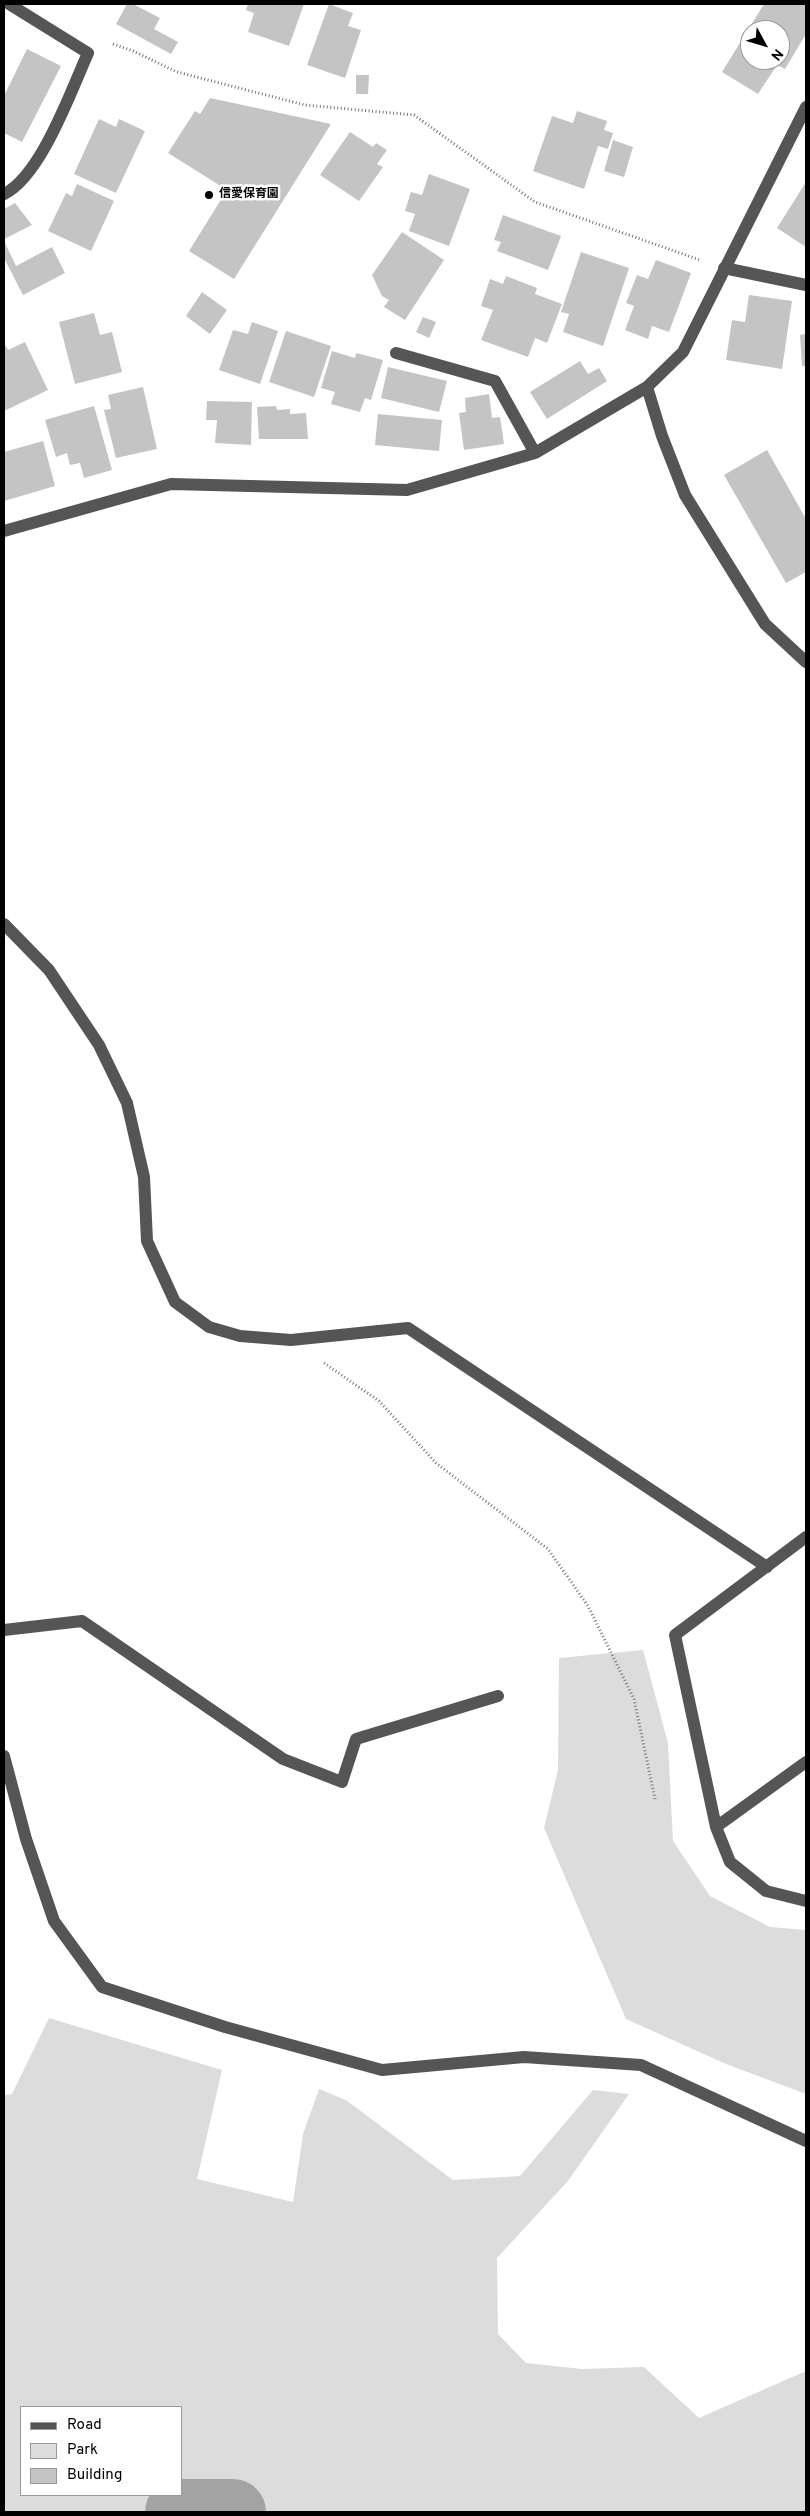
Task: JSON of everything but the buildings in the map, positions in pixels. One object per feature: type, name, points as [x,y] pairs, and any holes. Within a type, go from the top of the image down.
[{"type":"street","points":[[4,194],[14,189],[49,143],[88,53],[10,4]]},
{"type":"street","points":[[4,531],[170,484],[407,490],[535,453],[647,387],[683,352],[806,108]]},
{"type":"street","points":[[724,268],[806,285]]},
{"type":"street","points":[[396,353],[495,381],[535,453]]},
{"type":"street","points":[[647,387],[662,436],[684,495],[765,624],[806,662]]},
{"type":"street","points":[[4,924],[49,970],[99,1045],[127,1102],[144,1177],[147,1241],[175,1302],[209,1327],[240,1336],[291,1340],[408,1328],[767,1567]]},
{"type":"street","points":[[806,1537],[675,1635],[716,1827],[730,1862],[766,1891],[806,1901]]},
{"type":"street","points":[[4,1630],[82,1621],[283,1759],[342,1782],[356,1739],[498,1696]]},
{"type":"street","points":[[4,1756],[26,1839],[54,1921],[102,1987],[225,2027],[382,2070],[524,2056],[641,2065],[806,2141]]},
{"type":"street","points":[[716,1827],[806,1762]]},
{"type":"path","points":[[88,53],[104,41],[133,51],[177,72],[305,105],[414,115],[535,202],[724,268]]},
{"type":"path","points":[[291,1340],[379,1401],[436,1463],[548,1549],[588,1606],[634,1699],[655,1799]]},
{"type":"green space","points":[[643,1650],[668,1743],[673,1841],[710,1896],[770,1927],[806,1930],[806,2094],[726,2064],[626,2019],[544,1828],[558,1770],[559,1658]]},
{"type":"green space","points":[[49,2018],[222,2070],[197,2179],[293,2202],[303,2134],[319,2089],[346,2100],[453,2180],[520,2176],[593,2090],[629,2094],[568,2181],[497,2258],[498,2334],[526,2363],[582,2369],[644,2367],[699,2418],[806,2371],[806,2512],[4,2512],[4,2095],[12,2094]]},
{"type":"waterway","points":[[178,2512],[233,2512]]},
{"type":"place","name":"信愛保育園","points":[[209,195]]}]
